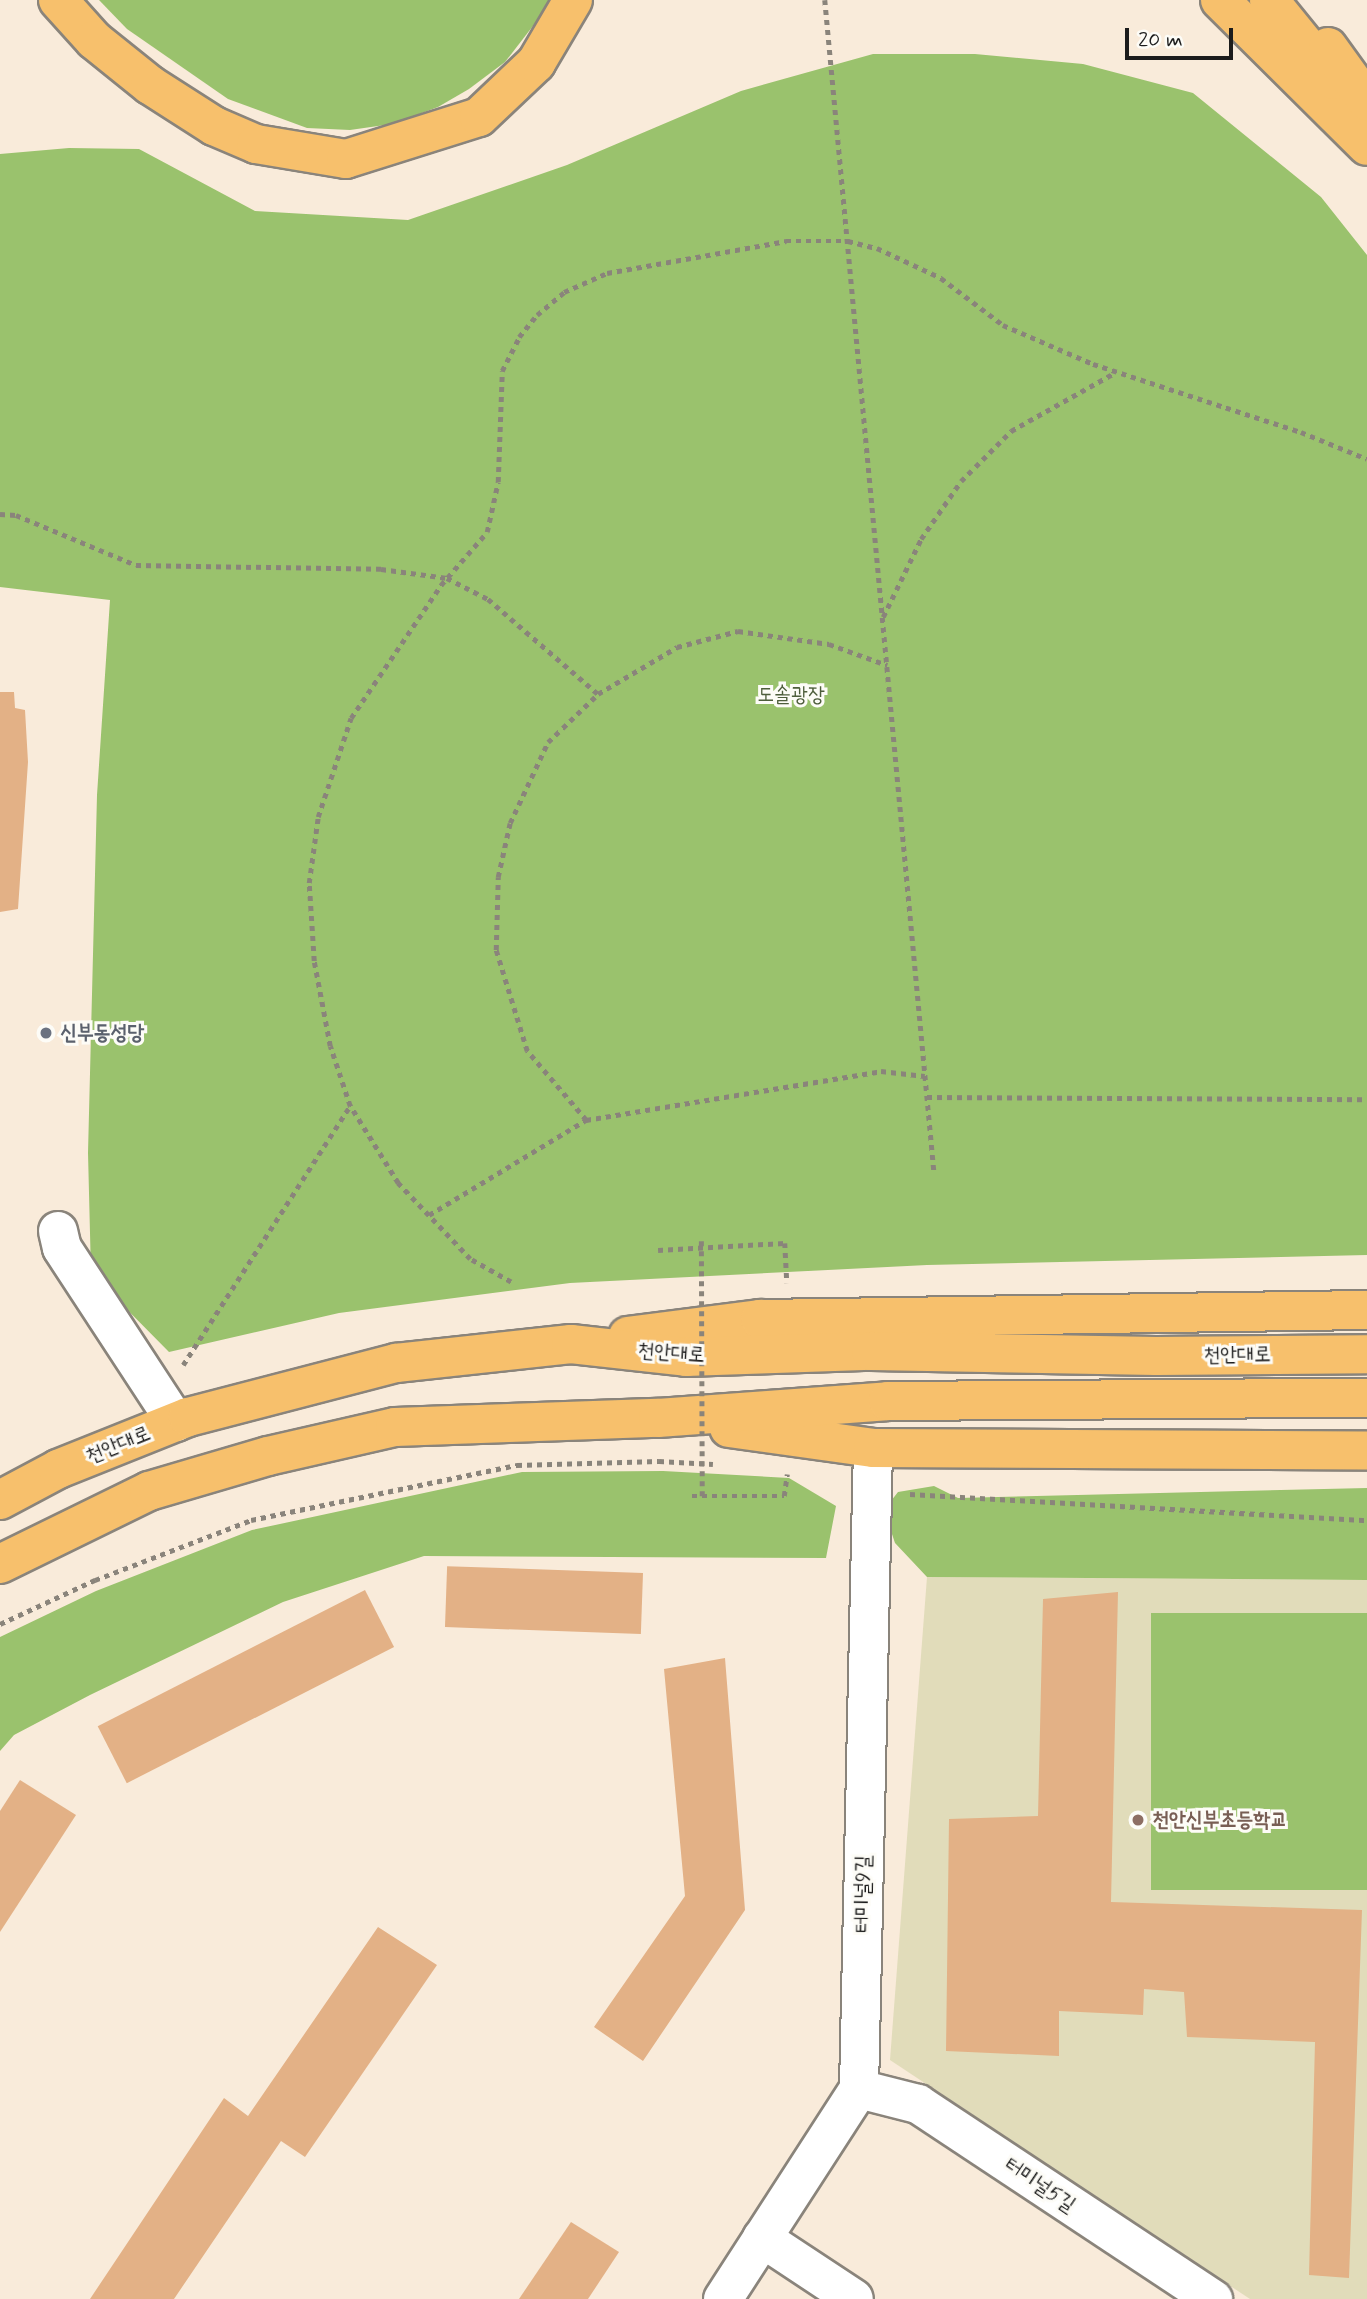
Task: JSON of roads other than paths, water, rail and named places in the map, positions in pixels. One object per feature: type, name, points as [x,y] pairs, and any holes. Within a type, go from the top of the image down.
[{"type":"main road","points":[[58,0],[94,40],[150,85],[214,126],[257,144],[346,159],[479,117],[536,63],[573,0]]},
{"type":"main road","points":[[1220,0],[1367,146]]},
{"type":"main road","points":[[1269,0],[1367,121]]},
{"type":"main road","points":[[1295,0],[1367,101]]},
{"type":"main road","points":[[571,1344],[760,1319],[1367,1310]]},
{"type":"main road","name":"천안대로","points":[[0,1500],[58,1469],[176,1422],[396,1363],[571,1344],[686,1357],[871,1350],[1156,1356],[1367,1353]]},
{"type":"main road","name":"천안대로","points":[[0,1564],[149,1491],[268,1456],[395,1427],[658,1418],[888,1401],[1367,1398]]},
{"type":"main road","points":[[658,1418],[873,1448],[1367,1451]]},
{"type":"street","points":[[58,1231],[62,1248],[176,1422]]},
{"type":"street","name":"터미널9길","points":[[859,2089],[873,1448]]},
{"type":"street","points":[[723,2299],[859,2089]]},
{"type":"street","name":"터미널5길","points":[[859,2089],[918,2104],[1213,2299]]},
{"type":"street","points":[[762,2238],[854,2299]]},
{"type":"place","name":"신부동성당","points":[[46,1033]]},
{"type":"place","name":"천안신부초등학교","points":[[1138,1820]]},
{"type":"park label","name":"도솔광장","points":[[791,695]]}]
